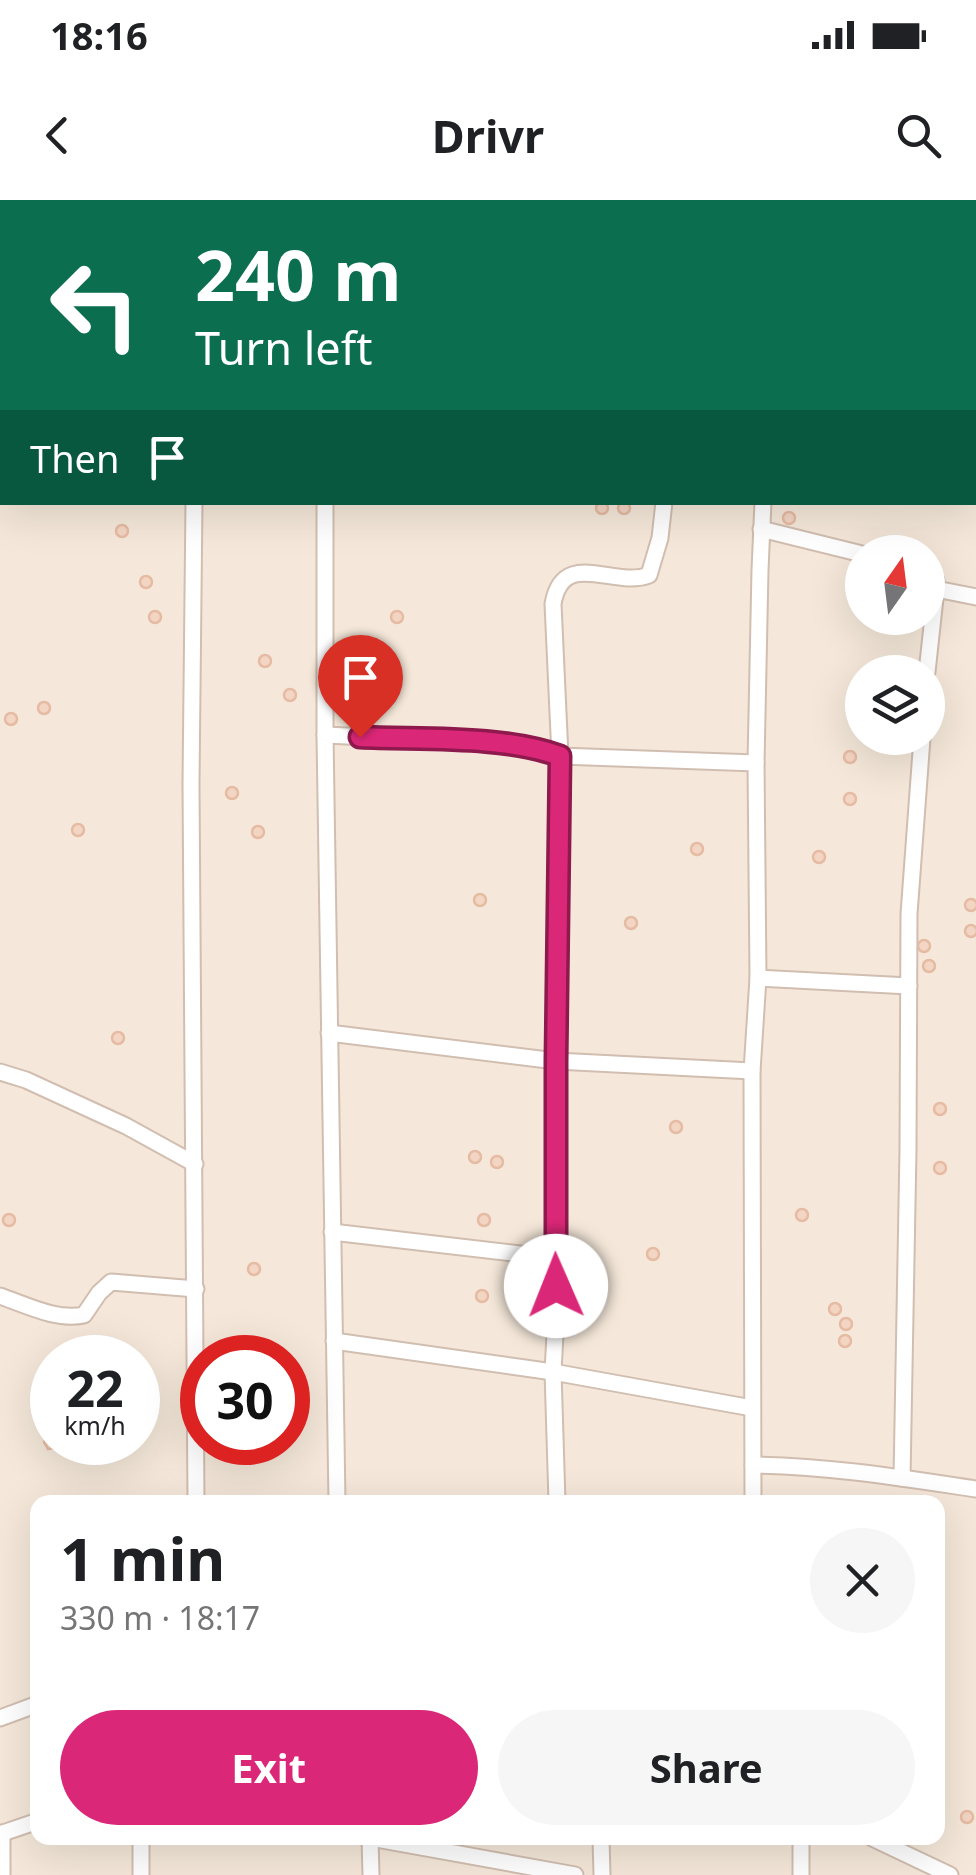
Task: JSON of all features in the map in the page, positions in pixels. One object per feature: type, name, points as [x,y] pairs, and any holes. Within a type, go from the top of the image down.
[{"type":"street","points":[[194,505],[190,784],[196,1495]]},
{"type":"street","points":[[326,505],[337,1495]]},
{"type":"street","points":[[557,1495],[554,1372],[560,756],[553,604],[564,578],[573,574],[629,578],[649,575],[660,538],[664,505]]},
{"type":"street","points":[[753,1495],[752,1071],[758,978],[756,763],[764,505]]},
{"type":"street","points":[[761,529],[845,550]]},
{"type":"street","points":[[945,591],[976,597]]},
{"type":"street","points":[[326,735],[497,743],[560,756],[756,763]]},
{"type":"street","points":[[902,1478],[909,914],[921,755]]},
{"type":"street","points":[[758,978],[909,986]]},
{"type":"street","points":[[329,1033],[556,1061],[752,1071]]},
{"type":"street","points":[[0,1072],[126,1126],[194,1164]]},
{"type":"street","points":[[332,1232],[555,1258]]},
{"type":"street","points":[[0,1296],[75,1317],[84,1315],[111,1282],[196,1289]]},
{"type":"street","points":[[334,1340],[554,1372],[752,1408]]},
{"type":"street","points":[[753,1465],[810,1466],[976,1489]]},
{"type":"street","points":[[0,1718],[30,1707]]},
{"type":"street","points":[[2,1875],[1,1833],[30,1824]]},
{"type":"street","points":[[141,1875],[142,1845]]},
{"type":"street","points":[[371,1845],[371,1875]]},
{"type":"street","points":[[410,1845],[575,1875]]},
{"type":"street","points":[[601,1845],[602,1875]]},
{"type":"street","points":[[800,1875],[801,1845]]},
{"type":"street","points":[[887,1845],[950,1875]]},
{"type":"shaded area","points":[[0,505],[976,505],[976,1875],[0,1875]]},
{"type":"building","points":[[598,505],[606,505],[606,512],[598,512]]},
{"type":"building","points":[[620,505],[628,505],[628,512],[620,512]]},
{"type":"building","points":[[789,512],[795,518],[789,524],[783,518]]},
{"type":"building","points":[[122,525],[128,531],[122,537],[116,531]]},
{"type":"building","points":[[146,576],[152,582],[146,588],[140,582]]},
{"type":"building","points":[[155,611],[161,617],[155,623],[149,617]]},
{"type":"building","points":[[397,611],[403,617],[397,623],[391,617]]},
{"type":"building","points":[[265,655],[271,661],[265,667],[259,661]]},
{"type":"building","points":[[290,689],[296,695],[290,701],[284,695]]},
{"type":"building","points":[[44,702],[50,708],[44,714],[38,708]]},
{"type":"building","points":[[11,713],[17,719],[11,725],[5,719]]},
{"type":"building","points":[[845,755],[855,755],[850,763],[844,757]]},
{"type":"building","points":[[232,787],[238,793],[232,799],[226,793]]},
{"type":"building","points":[[850,793],[856,799],[850,805],[844,799]]},
{"type":"building","points":[[78,824],[84,830],[78,836],[72,830]]},
{"type":"building","points":[[258,826],[264,832],[258,838],[252,832]]},
{"type":"building","points":[[697,843],[703,849],[697,855],[691,849]]},
{"type":"building","points":[[819,851],[825,857],[819,863],[813,857]]},
{"type":"building","points":[[480,894],[486,900],[480,906],[474,900]]},
{"type":"building","points":[[971,899],[977,905],[971,911],[965,905]]},
{"type":"building","points":[[631,917],[637,923],[631,929],[625,923]]},
{"type":"building","points":[[971,925],[977,931],[971,937],[965,931]]},
{"type":"building","points":[[924,940],[930,946],[924,952],[918,946]]},
{"type":"building","points":[[929,960],[935,966],[929,972],[923,966]]},
{"type":"building","points":[[118,1032],[124,1038],[118,1044],[112,1038]]},
{"type":"building","points":[[940,1103],[946,1109],[940,1115],[934,1109]]},
{"type":"building","points":[[676,1121],[682,1127],[676,1133],[670,1127]]},
{"type":"building","points":[[475,1151],[481,1157],[475,1163],[469,1157]]},
{"type":"building","points":[[497,1156],[503,1162],[497,1168],[491,1162]]},
{"type":"building","points":[[940,1162],[946,1168],[940,1174],[934,1168]]},
{"type":"building","points":[[802,1209],[808,1215],[802,1221],[796,1215]]},
{"type":"building","points":[[9,1214],[15,1220],[9,1226],[3,1220]]},
{"type":"building","points":[[484,1214],[490,1220],[484,1226],[478,1220]]},
{"type":"building","points":[[653,1248],[659,1254],[653,1260],[647,1254]]},
{"type":"building","points":[[254,1263],[260,1269],[254,1275],[248,1269]]},
{"type":"building","points":[[482,1290],[488,1296],[482,1302],[476,1296]]},
{"type":"building","points":[[835,1303],[841,1309],[835,1315],[829,1309]]},
{"type":"building","points":[[846,1318],[852,1324],[846,1330],[840,1324]]},
{"type":"building","points":[[845,1335],[851,1341],[845,1347],[839,1341]]},
{"type":"building","points":[[967,1811],[973,1817],[967,1823],[961,1817]]},
{"type":"route","points":[[360,737],[497,743],[560,756],[556,1286]]}]
